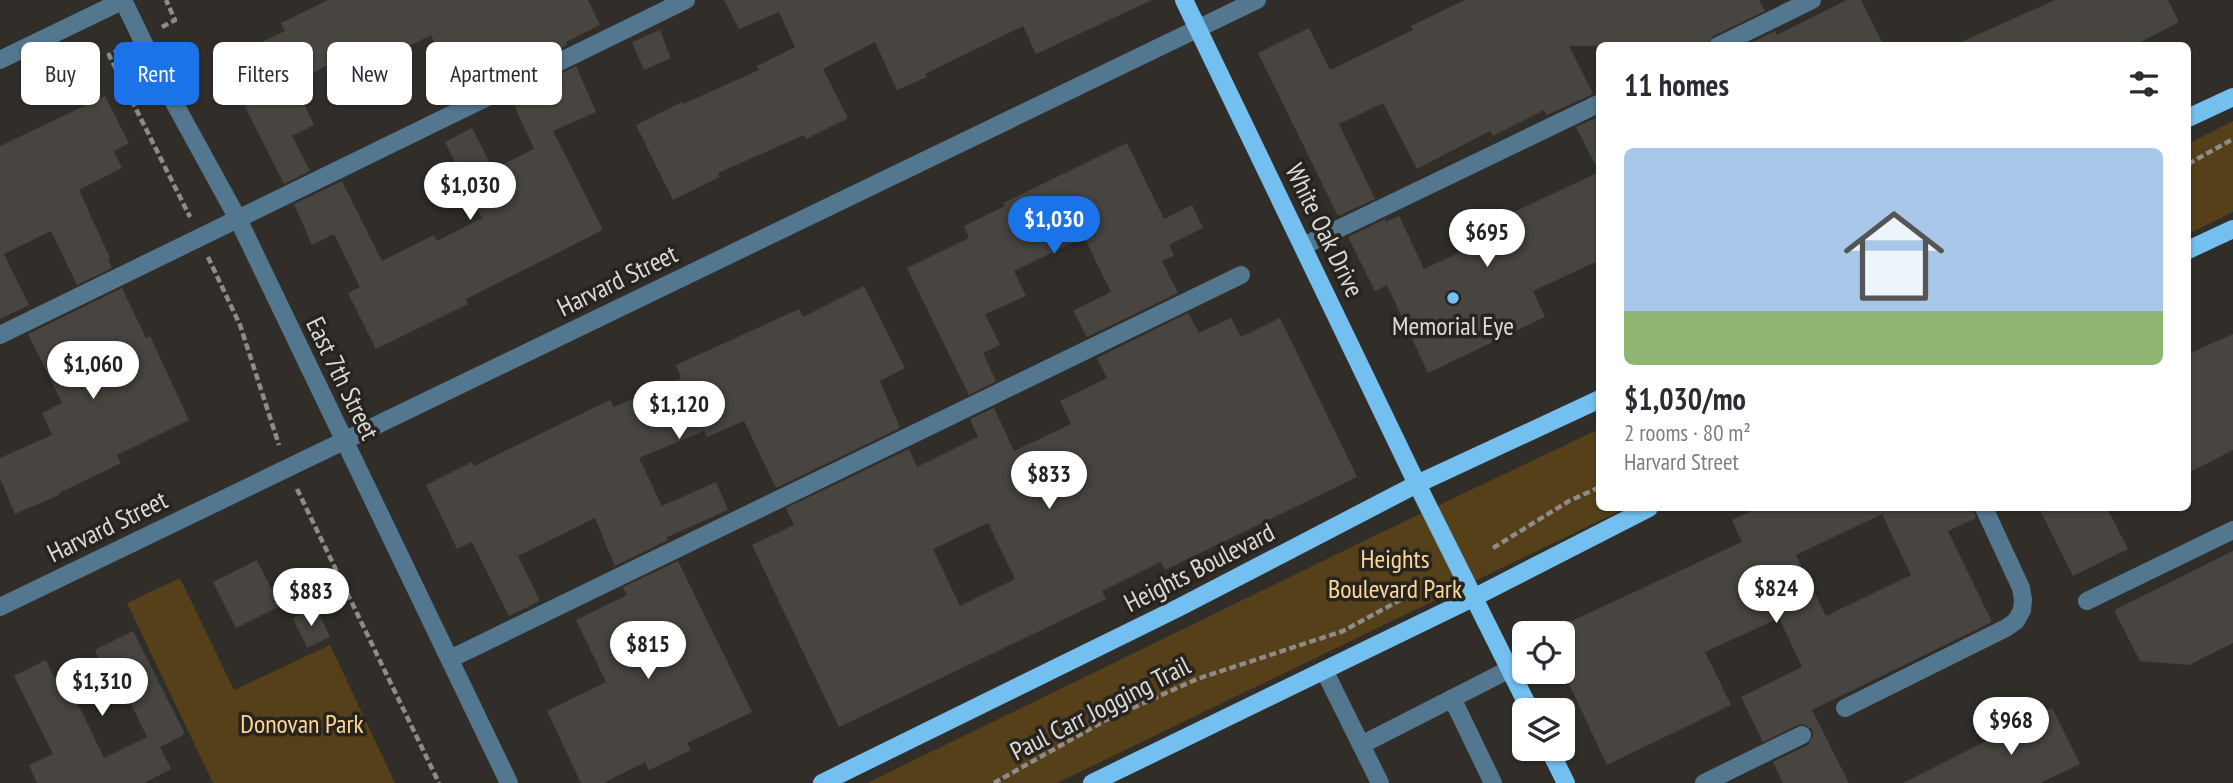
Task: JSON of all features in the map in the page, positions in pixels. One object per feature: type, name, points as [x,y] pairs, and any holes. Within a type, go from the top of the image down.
[{"type":"main road","name":"White Oak Drive","points":[[1184,0],[1417,484],[1524,698]]},
{"type":"main road","points":[[2191,117],[2233,97]]},
{"type":"main road","points":[[2191,249],[2233,229]]},
{"type":"main road","name":"Heights Boulevard","points":[[822,783],[1180,607],[1417,484],[1596,400]]},
{"type":"main road","points":[[1092,783],[1475,597],[1643,511]]},
{"type":"main road","points":[[1555,761],[1566,783]]},
{"type":"street","points":[[0,60],[123,0]]},
{"type":"street","name":"East 7th Street","points":[[123,0],[159,75],[237,219],[509,783]]},
{"type":"street","points":[[0,335],[686,0]]},
{"type":"street","name":"Harvard Street","points":[[0,607],[1257,0]]},
{"type":"street","points":[[1726,42],[1812,0]]},
{"type":"street","points":[[1303,246],[1596,105]]},
{"type":"street","points":[[450,659],[1241,275]]},
{"type":"street","points":[[1845,708],[1991,637],[2016,621],[2023,600],[2021,588],[1985,511]]},
{"type":"street","points":[[2087,601],[2233,530]]},
{"type":"street","points":[[1361,745],[1510,669]]},
{"type":"street","points":[[1324,670],[1380,783]]},
{"type":"street","points":[[1452,698],[1493,783]]},
{"type":"street","points":[[1704,783],[1802,735]]},
{"type":"path","points":[[160,28],[175,20],[167,1]]},
{"type":"path","points":[[134,105],[196,230]]},
{"type":"path","points":[[2191,162],[2233,139]]},
{"type":"path","points":[[204,247],[240,326],[275,433]]},
{"type":"path","points":[[296,487],[439,783]]},
{"type":"path","points":[[1493,548],[1569,501],[1596,489]]},
{"type":"path","name":"Paul Carr Jogging Trail","points":[[994,783],[1106,720],[1197,679],[1343,631],[1418,591]]},
{"type":"green space","points":[[2233,121],[2233,212],[2191,233],[2191,142]]},
{"type":"green space","name":"Heights Boulevard Park","points":[[1596,430],[1596,511],[1620,511],[1057,783],[867,783]]},
{"type":"green space","name":"Donovan Park","points":[[180,578],[234,690],[330,645],[395,783],[213,783],[127,603]]},
{"type":"building","points":[[328,0],[588,0],[600,25],[566,42],[567,45],[562,47],[562,42],[434,42],[431,35],[412,44],[412,42],[327,42],[327,66],[313,73],[313,42],[262,42],[285,31],[281,23]]},
{"type":"building","points":[[724,0],[1152,0],[1036,54],[1023,26],[897,90],[875,42],[823,69],[848,118],[806,139],[804,135],[718,173],[720,177],[673,200],[636,125],[682,102],[683,104],[759,70],[757,66],[795,47],[779,12],[739,29]]},
{"type":"building","points":[[1465,0],[1759,0],[1765,11],[1713,36],[1709,42],[1596,42],[1596,46],[1569,46],[1593,94],[1547,115],[1544,110],[1493,136],[1490,131],[1417,169],[1383,103],[1339,124],[1375,199],[1338,216],[1258,53],[1309,28],[1330,70],[1413,30],[1411,26]]},
{"type":"building","points":[[1847,0],[1861,0],[1882,42],[1753,42],[1775,31],[1777,35]]},
{"type":"building","points":[[2055,0],[2168,0],[2179,22],[2141,42],[1961,42]]},
{"type":"building","points":[[660,30],[671,58],[644,70],[632,42]]},
{"type":"building","points":[[576,66],[596,112],[553,131],[603,230],[466,299],[468,304],[376,349],[348,293],[360,287],[334,234],[312,245],[294,204],[342,181],[382,261],[434,235],[437,241],[482,218],[445,142],[472,128],[493,169],[534,149],[514,105],[562,105],[562,73]]},
{"type":"building","points":[[105,96],[129,143],[114,151],[122,168],[79,190],[112,268],[77,285],[51,231],[4,254],[29,305],[0,319],[0,146],[86,105],[100,105],[100,98]]},
{"type":"building","points":[[244,105],[305,105],[314,125],[292,136],[310,171],[284,184]]},
{"type":"building","points":[[1596,118],[1596,166],[1576,127]]},
{"type":"building","points":[[1127,143],[1164,219],[1192,205],[1203,228],[1169,245],[1174,255],[1162,261],[1178,293],[1087,337],[1073,311],[1111,292],[1084,237],[1014,271],[1026,296],[985,314],[1000,345],[983,353],[996,381],[969,395],[907,268],[969,238],[964,226],[1005,206],[1003,203]]},
{"type":"building","points":[[1596,173],[1596,262],[1533,291],[1545,317],[1428,373],[1387,285],[1375,291],[1348,237],[1385,219],[1386,222],[1399,216],[1424,269],[1505,231],[1499,219]]},
{"type":"building","points":[[864,286],[905,368],[880,381],[900,428],[776,488],[744,421],[707,437],[704,431],[639,458],[662,506],[716,482],[728,510],[667,537],[668,540],[615,566],[595,518],[518,556],[540,601],[509,616],[472,542],[457,549],[426,485],[472,462],[474,466],[610,400],[614,407],[681,378],[676,365],[799,309],[803,317]]},
{"type":"building","points":[[122,288],[146,338],[150,336],[189,420],[117,455],[121,463],[15,514],[0,478],[0,458],[52,435],[42,413],[62,403],[28,334]]},
{"type":"building","points":[[1188,313],[1199,333],[1231,318],[1241,337],[1280,318],[1357,477],[1165,570],[1161,562],[1102,591],[1106,599],[839,727],[752,545],[794,525],[786,508],[909,449],[917,467],[978,437],[970,419],[994,408],[1014,451],[1071,424],[1060,401],[1107,378],[1097,358]],"holes":[[[988,523],[1015,579],[960,606],[933,549]]]},
{"type":"building","points":[[2233,334],[2233,450],[2191,471],[2191,353]]},
{"type":"building","points":[[1751,511],[1974,511],[1976,518],[1948,531],[1992,622],[1812,710],[1849,783],[1783,783],[1773,762],[1808,745],[1813,736],[1812,729],[1803,724],[1798,725],[1763,742],[1741,697],[1802,667],[1779,618],[1705,652],[1731,705],[1607,765],[1569,684],[1575,684],[1575,621],[1572,621],[1742,542],[1732,520]],"holes":[[[1882,514],[1911,575],[1826,616],[1796,555]]]},
{"type":"building","points":[[2040,511],[2109,511],[2128,549],[2073,576]]},
{"type":"building","points":[[2233,551],[2233,643],[2189,665],[2140,661],[2114,610]]},
{"type":"building","points":[[257,560],[280,606],[236,628],[213,582]]},
{"type":"building","points":[[678,561],[752,712],[687,743],[691,750],[649,770],[645,762],[604,783],[581,783],[547,711],[606,682],[576,620],[627,595],[623,587]]},
{"type":"building","points":[[316,607],[330,637],[307,648],[293,618]]},
{"type":"building","points":[[133,631],[185,734],[160,747],[171,769],[144,783],[37,783],[29,765],[53,754],[14,676],[46,660],[54,678],[98,658],[95,650]],"holes":[[[118,678],[147,737],[104,758],[76,700]]]},
{"type":"building","points":[[2052,708],[2080,764],[2040,783],[1903,783]]},
{"type":"place","name":"Memorial Eye","points":[[1453,298]]}]
